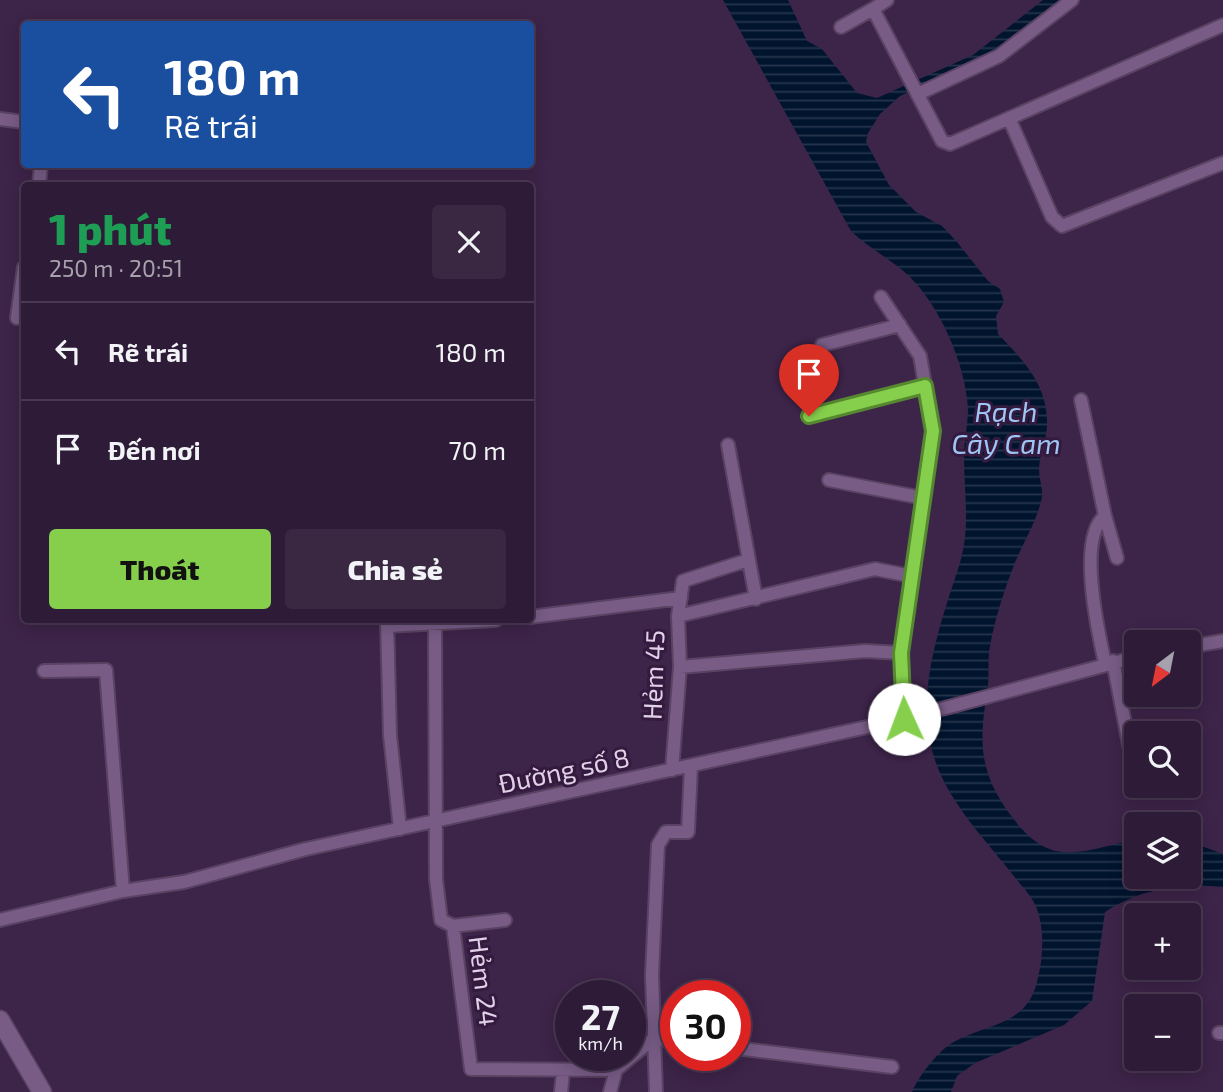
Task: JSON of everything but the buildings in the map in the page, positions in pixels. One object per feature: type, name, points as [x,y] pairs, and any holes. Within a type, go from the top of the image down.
[{"type":"street","points":[[841,27],[887,0]]},
{"type":"street","points":[[920,93],[999,57],[1072,0]]},
{"type":"street","points":[[873,9],[911,75],[942,141],[950,144],[1223,24]]},
{"type":"street","points":[[1009,118],[1052,217],[1062,226],[1223,163]]},
{"type":"street","points":[[0,119],[21,121]]},
{"type":"street","points":[[17,318],[21,289]]},
{"type":"street","points":[[881,297],[919,356],[933,431],[901,653],[908,718]]},
{"type":"street","points":[[822,345],[900,325]]},
{"type":"street","points":[[809,416],[925,386]]},
{"type":"street","points":[[1081,400],[1105,516],[1117,558]]},
{"type":"street","points":[[728,445],[756,598]]},
{"type":"street","points":[[829,481],[923,498]]},
{"type":"street","points":[[1105,516],[1094,531],[1092,585],[1124,726]]},
{"type":"street","name":"Hẻm 45","points":[[672,770],[680,667],[678,616],[683,581],[748,560]]},
{"type":"street","points":[[678,616],[875,569],[911,576]]},
{"type":"street","points":[[534,616],[681,598]]},
{"type":"street","points":[[400,829],[390,735],[387,623],[450,623]]},
{"type":"street","points":[[434,823],[438,787],[435,624]]},
{"type":"street","points":[[1201,645],[1223,641]]},
{"type":"street","points":[[680,667],[864,651],[901,653]]},
{"type":"street","name":"Đường số 8","points":[[0,920],[124,891],[184,882],[306,849],[908,718],[1016,691],[1124,659]]},
{"type":"street","points":[[44,671],[106,670],[124,891]]},
{"type":"street","points":[[656,1092],[652,975],[658,845],[666,832],[688,832],[691,766]]},
{"type":"street","name":"Hẻm 24","points":[[434,823],[440,920],[453,926],[471,1069],[563,1072]]},
{"type":"street","points":[[453,926],[505,920]]},
{"type":"street","points":[[0,1020],[42,1092]]},
{"type":"street","points":[[646,1045],[654,1038],[660,1039]]},
{"type":"street","points":[[751,1050],[892,1067]]},
{"type":"street","points":[[561,1092],[563,1072],[590,1071]]},
{"type":"street","points":[[610,1092],[616,1071]]},
{"type":"water","name":"Rạch Cây Cam","points":[[723,0],[788,0],[807,41],[822,49],[857,93],[877,98],[973,55],[1043,0],[1065,0],[990,57],[900,96],[880,114],[868,133],[866,142],[889,185],[916,212],[942,226],[988,281],[1000,289],[1004,302],[996,316],[998,334],[1039,385],[1046,410],[1047,430],[1039,470],[1042,497],[1007,585],[994,625],[989,652],[983,741],[984,756],[992,783],[1009,813],[1039,844],[1063,852],[1081,852],[1124,842],[1124,889],[1162,889],[1132,898],[1105,912],[1092,1001],[1064,1025],[975,1063],[957,1076],[951,1092],[912,1092],[929,1065],[946,1047],[965,1036],[1003,1022],[1024,1008],[1032,997],[1041,964],[1041,926],[1035,905],[1027,891],[979,833],[948,789],[934,757],[929,733],[927,709],[932,660],[965,539],[964,456],[968,409],[957,355],[931,303],[909,276],[851,231]]},
{"type":"water","name":"Rạch Cây Cam","points":[[1201,846],[1223,854],[1223,887],[1201,886]]},
{"type":"route","points":[[809,416],[925,386],[933,431],[901,653],[904,719]]}]
